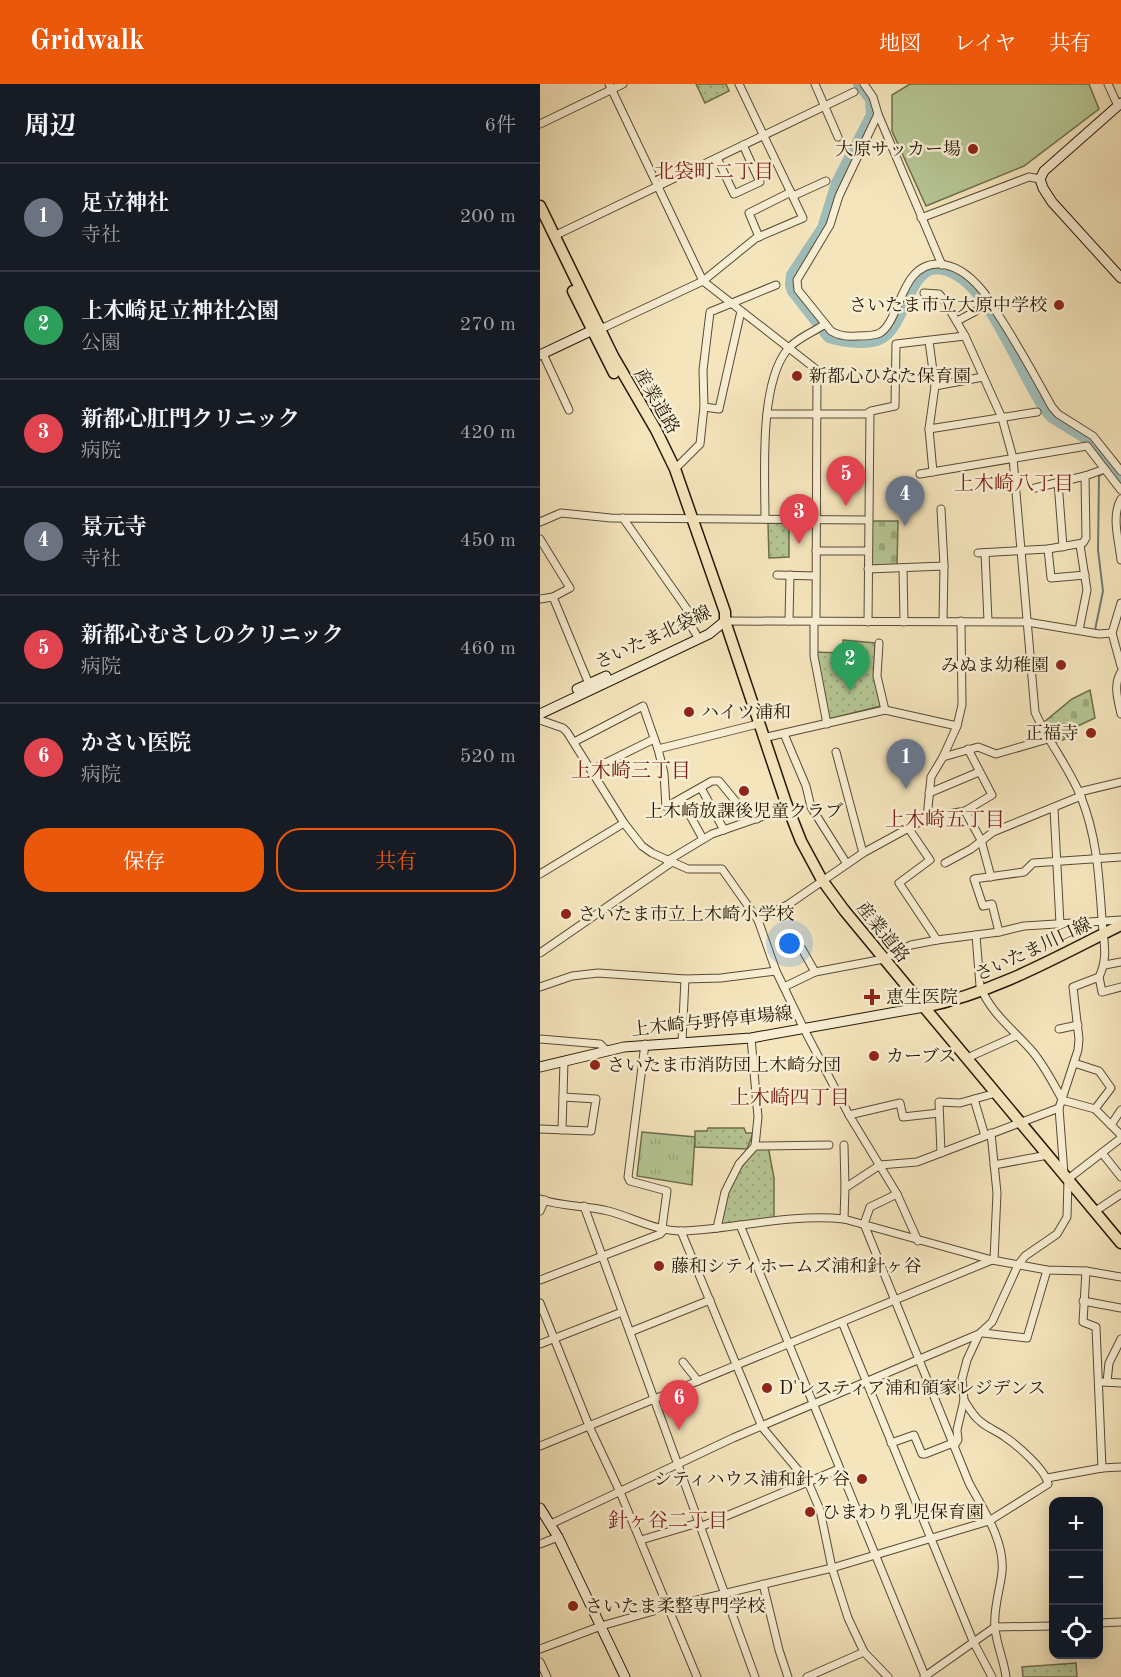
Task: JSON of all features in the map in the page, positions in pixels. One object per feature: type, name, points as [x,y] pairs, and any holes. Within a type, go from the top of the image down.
[{"type":"main road","points":[[1119,105],[1044,171],[1040,179],[1052,202],[1121,278]]},
{"type":"main road","name":"産業道路","points":[[540,206],[595,329],[675,469],[718,614],[725,621],[786,803],[801,841],[822,880],[884,959],[1121,1243]]},
{"type":"main road","name":"産業道路","points":[[540,221],[661,453],[690,518]]},
{"type":"main road","points":[[542,354],[595,329]]},
{"type":"main road","name":"さいたま北袋線","points":[[540,707],[725,621]]},
{"type":"main road","name":"さいたま北袋線","points":[[540,714],[710,634],[725,621]]},
{"type":"main road","name":"さいたま川口線","points":[[924,1007],[982,992],[1121,926]]},
{"type":"main road","name":"上木崎与野停車場線","points":[[540,1067],[606,1050],[645,1044],[751,1038],[924,1007]]},
{"type":"main road","points":[[540,1510],[558,1537],[625,1677]]},
{"type":"street","points":[[540,124],[610,87],[623,84]]},
{"type":"street","points":[[595,329],[605,327],[703,281],[759,237],[803,218],[739,84]]},
{"type":"street","points":[[815,84],[838,137]]},
{"type":"street","points":[[864,84],[873,97],[878,114],[942,265]]},
{"type":"street","points":[[1108,84],[1119,105]]},
{"type":"street","points":[[610,87],[703,281],[817,370],[814,656],[827,724]]},
{"type":"street","points":[[554,236],[854,92]]},
{"type":"street","points":[[878,114],[839,196],[830,225],[797,280],[798,290],[825,324],[838,334],[850,336],[879,334],[886,327],[905,288],[920,270],[927,265],[942,265],[958,269],[982,290],[1010,333],[1052,407],[1058,414],[1093,436],[1121,471]]},
{"type":"street","points":[[717,158],[735,194],[760,182],[743,145]]},
{"type":"street","points":[[921,218],[1029,177],[1040,179]]},
{"type":"street","points":[[759,237],[749,213],[826,181]]},
{"type":"street","points":[[675,469],[700,444],[704,407],[703,370],[710,312],[776,285]]},
{"type":"street","points":[[924,292],[939,294],[957,321],[1002,418],[1013,458],[1035,712],[1080,794],[1093,830],[1098,858],[1105,965],[1099,977],[1102,992],[1121,987]]},
{"type":"street","points":[[704,407],[719,409],[741,311]]},
{"type":"street","points":[[957,321],[976,311]]},
{"type":"street","points":[[765,519],[767,414],[777,369],[789,348],[825,324]]},
{"type":"street","points":[[767,414],[870,413],[895,406],[896,344],[965,336]]},
{"type":"street","points":[[929,341],[934,386],[929,429],[933,472]]},
{"type":"street","points":[[542,354],[570,410]]},
{"type":"street","points":[[934,386],[983,377]]},
{"type":"street","points":[[929,429],[1037,412]]},
{"type":"street","points":[[868,622],[870,413]]},
{"type":"street","points":[[920,474],[1087,446],[1121,490]]},
{"type":"street","points":[[1035,488],[1085,476],[1102,470],[1103,467]]},
{"type":"street","points":[[988,621],[982,553],[1080,545],[1086,538],[1085,476]]},
{"type":"street","points":[[1058,482],[1063,547]]},
{"type":"street","points":[[1121,499],[1116,520],[1121,560]]},
{"type":"street","points":[[941,509],[944,566],[943,621]]},
{"type":"street","points":[[540,522],[561,513],[623,518],[868,520]]},
{"type":"street","points":[[623,518],[689,612],[686,618],[696,634]]},
{"type":"street","points":[[540,539],[570,588],[553,597],[540,599]]},
{"type":"street","points":[[1079,630],[1087,590],[1080,545]]},
{"type":"street","points":[[1048,549],[1051,578],[1085,575]]},
{"type":"street","points":[[816,551],[868,551]]},
{"type":"street","points":[[868,569],[944,566]]},
{"type":"street","points":[[903,567],[904,622]]},
{"type":"street","points":[[777,575],[816,576]]},
{"type":"street","points":[[789,621],[790,575]]},
{"type":"street","points":[[553,597],[589,684]]},
{"type":"street","points":[[1121,603],[1116,636],[1121,666]]},
{"type":"street","points":[[725,621],[1027,622],[1116,636]]},
{"type":"street","points":[[927,818],[931,777],[957,726],[962,705],[961,621]]},
{"type":"street","points":[[879,643],[878,676],[885,710]]},
{"type":"street","points":[[1121,672],[1116,692],[1121,714]]},
{"type":"street","points":[[574,742],[643,706],[664,773],[666,807],[712,781],[719,781],[742,809],[757,819]]},
{"type":"street","points":[[763,738],[885,710],[957,726]]},
{"type":"street","points":[[540,720],[563,728],[624,823],[642,846],[652,854],[688,869],[722,869],[758,920],[776,971],[804,1029],[849,1115],[897,1194],[918,1240]]},
{"type":"street","points":[[658,749],[758,724]]},
{"type":"street","points":[[784,734],[806,786],[811,807],[847,864]]},
{"type":"street","points":[[591,770],[654,739]]},
{"type":"street","points":[[943,757],[978,747],[996,754],[1048,739]]},
{"type":"street","points":[[758,920],[789,904],[863,853],[927,818],[965,811],[992,795],[968,749]]},
{"type":"street","points":[[836,752],[863,853]]},
{"type":"street","points":[[929,793],[979,772]]},
{"type":"street","points":[[945,863],[971,849],[981,840],[1020,820],[1054,809],[1080,794],[1121,782]]},
{"type":"street","points":[[701,788],[724,830]]},
{"type":"street","points":[[681,799],[703,839]]},
{"type":"street","points":[[540,953],[703,839],[757,819],[786,803]]},
{"type":"street","points":[[1054,809],[1060,924]]},
{"type":"street","points":[[965,811],[981,840],[991,877]]},
{"type":"street","points":[[540,874],[624,823]]},
{"type":"street","points":[[909,829],[930,860],[899,883],[937,940]]},
{"type":"street","points":[[999,932],[992,904],[983,906],[975,879],[1024,872],[1033,863],[1121,857]]},
{"type":"street","points":[[784,987],[815,972],[884,959],[911,945],[1024,926],[1121,920]]},
{"type":"street","points":[[976,935],[982,992],[995,1013],[1032,1052],[1061,1102]]},
{"type":"street","points":[[802,949],[815,972]]},
{"type":"street","points":[[1105,965],[1121,962]]},
{"type":"street","points":[[540,987],[572,976],[598,973],[685,979],[721,978],[776,971]]},
{"type":"street","points":[[891,1443],[914,1435],[922,1454],[925,1454],[958,1440],[957,1430],[964,1400],[962,1379],[967,1360],[981,1334],[992,1322],[1018,1265],[1025,1256],[1057,1234],[1067,1217],[1061,1102],[1078,1050],[1078,1025],[1073,987],[1099,977]]},
{"type":"street","points":[[682,1042],[685,979]]},
{"type":"street","points":[[1059,1029],[1078,1025]]},
{"type":"street","points":[[967,1058],[1016,1036]]},
{"type":"street","points":[[717,1227],[725,1191],[739,1164],[755,1146],[758,1117],[751,1038]]},
{"type":"street","points":[[540,1039],[600,1044],[606,1050]]},
{"type":"street","points":[[540,1280],[660,1234],[663,1228],[667,1191],[630,1181],[628,1176],[645,1044]]},
{"type":"street","points":[[562,1130],[564,1061]]},
{"type":"street","points":[[1074,1063],[1099,1071],[1111,1088],[1095,1109]]},
{"type":"street","points":[[941,1153],[939,1102],[960,1103],[996,1093]]},
{"type":"street","points":[[540,1129],[591,1131],[596,1099],[563,1097]]},
{"type":"street","points":[[974,1099],[988,1134],[994,1165],[997,1193],[993,1260]]},
{"type":"street","points":[[845,1188],[880,1165],[917,1162],[1021,1122],[1061,1102],[1095,1109],[1121,1137],[1102,1153],[1066,1176]]},
{"type":"street","points":[[849,1115],[900,1103],[903,1118],[939,1113]]},
{"type":"street","points":[[1111,1125],[1121,1110]]},
{"type":"street","points":[[755,1146],[829,1145]]},
{"type":"street","points":[[844,1145],[844,1219]]},
{"type":"street","points":[[1102,1153],[1121,1177]]},
{"type":"street","points":[[994,1165],[1048,1155]]},
{"type":"street","points":[[540,1192],[542,1199],[540,1211]]},
{"type":"street","points":[[897,1194],[870,1207],[864,1224],[969,1483],[989,1521],[1001,1552],[1002,1570],[995,1627],[1006,1677]]},
{"type":"street","points":[[1094,1212],[1121,1194]]},
{"type":"street","points":[[542,1199],[607,1210],[663,1228],[681,1231],[787,1219],[844,1219],[993,1260],[1047,1270],[1086,1271],[1121,1277]]},
{"type":"street","points":[[584,1206],[755,1677]]},
{"type":"street","points":[[740,1225],[925,1677],[995,1627],[1049,1626]]},
{"type":"street","points":[[681,1231],[762,1426],[808,1482],[820,1510],[832,1568],[848,1618],[864,1652],[888,1677]]},
{"type":"street","points":[[540,1446],[993,1260]]},
{"type":"street","points":[[551,1524],[762,1426],[981,1334],[1027,1338],[1047,1270]]},
{"type":"street","points":[[1086,1271],[1083,1322],[1096,1327],[1102,1468]]},
{"type":"street","points":[[630,1332],[710,1300]]},
{"type":"street","points":[[1083,1301],[1121,1308]]},
{"type":"street","points":[[540,1303],[589,1426],[641,1540],[697,1677]]},
{"type":"street","points":[[540,1344],[622,1312]]},
{"type":"street","points":[[842,1322],[973,1641],[992,1677]]},
{"type":"street","points":[[1107,1382],[1108,1363],[1120,1342]]},
{"type":"street","points":[[683,1362],[698,1381]]},
{"type":"street","points":[[1097,1382],[1121,1383]]},
{"type":"street","points":[[540,1649],[601,1626],[668,1607],[832,1568],[989,1521],[1048,1484],[1047,1478],[1025,1453],[975,1416],[964,1400]]},
{"type":"street","points":[[1047,1478],[1102,1468],[1121,1467]]},
{"type":"street","points":[[641,1540],[699,1525],[840,1469]]},
{"type":"street","points":[[540,1544],[558,1537]]},
{"type":"street","points":[[763,1584],[788,1677]]},
{"type":"street","points":[[1103,1623],[1121,1622]]},
{"type":"street","points":[[807,1677],[864,1652]]},
{"type":"street","points":[[540,1662],[547,1677]]},
{"type":"green space","points":[[696,84],[726,84],[729,91],[705,103]]},
{"type":"green space","name":"大原サッカー場","points":[[910,84],[1089,84],[1099,109],[1024,166],[926,206],[892,131],[892,95]]},
{"type":"green space","points":[[871,521],[898,521],[897,565],[872,567],[870,565]]},
{"type":"green space","points":[[768,523],[789,523],[789,557],[769,558]]},
{"type":"green space","points":[[843,640],[875,643],[875,675],[881,706],[829,719],[815,652],[842,653]]},
{"type":"green space","points":[[1090,690],[1095,718],[1067,731],[1065,729],[1062,731],[1065,739],[1057,742],[1043,723],[1072,699]]},
{"type":"green space","points":[[708,1128],[744,1128],[746,1133],[753,1133],[747,1149],[695,1147],[695,1131],[707,1131]]},
{"type":"green space","points":[[642,1132],[695,1137],[692,1185],[637,1176]]},
{"type":"green space","points":[[755,1146],[768,1146],[774,1178],[774,1221],[717,1228],[725,1192]]},
{"type":"green space","points":[[1076,1663],[1077,1677],[1023,1677],[1022,1667]]},
{"type":"waterway","points":[[859,84],[871,99],[872,115],[837,183],[823,228],[792,275],[793,291],[829,337],[863,342],[877,340],[892,328],[920,276],[930,270],[942,269],[959,276],[984,301],[1046,410],[1052,417],[1086,438],[1121,482]]},
{"type":"waterway","points":[[1095,630],[1103,591],[1098,550],[1099,476],[1110,469]]},
{"type":"place","name":"大原サッカー場","points":[[973,149]]},
{"type":"place","name":"さいたま市立大原中学校","points":[[1059,305]]},
{"type":"place","name":"新都心ひなた保育園","points":[[797,376]]},
{"type":"place","name":"新都心むさしのクリニック","points":[[846,506]]},
{"type":"place","name":"景元寺","points":[[905,526]]},
{"type":"place","name":"新都心肛門クリニック","points":[[799,544]]},
{"type":"place","name":"みぬま幼稚園","points":[[1061,665]]},
{"type":"place","name":"上木崎足立神社公園","points":[[850,691]]},
{"type":"place","name":"ハイツ浦和","points":[[689,712]]},
{"type":"place","name":"正福寺","points":[[1091,733]]},
{"type":"place","name":"足立神社","points":[[906,789]]},
{"type":"place","name":"上木崎放課後児童クラブ","points":[[744,791]]},
{"type":"place","name":"さいたま市立上木崎小学校","points":[[566,914]]},
{"type":"place","name":"恵生医院","points":[[872,997]]},
{"type":"place","name":"カーブス","points":[[874,1056]]},
{"type":"place","name":"さいたま市消防団上木崎分団","points":[[595,1065]]},
{"type":"place","name":"藤和シティホームズ浦和針ヶ谷","points":[[659,1266]]},
{"type":"place","name":"D'レスティア浦和領家レジデンス","points":[[767,1388]]},
{"type":"place","name":"かさい医院","points":[[679,1430]]},
{"type":"place","name":"シティハウス浦和針ヶ谷","points":[[862,1479]]},
{"type":"place","name":"ひまわり乳児保育園","points":[[810,1512]]},
{"type":"place","name":"さいたま柔整専門学校","points":[[573,1606]]},
{"type":"district","name":"北袋町二丁目","points":[[714,171]]},
{"type":"district","name":"上木崎八丁目","points":[[1014,483]]},
{"type":"district","name":"上木崎三丁目","points":[[631,770]]},
{"type":"district","name":"上木崎五丁目","points":[[945,819]]},
{"type":"district","name":"上木崎四丁目","points":[[790,1097]]},
{"type":"district","name":"針ヶ谷二丁目","points":[[668,1520]]}]
